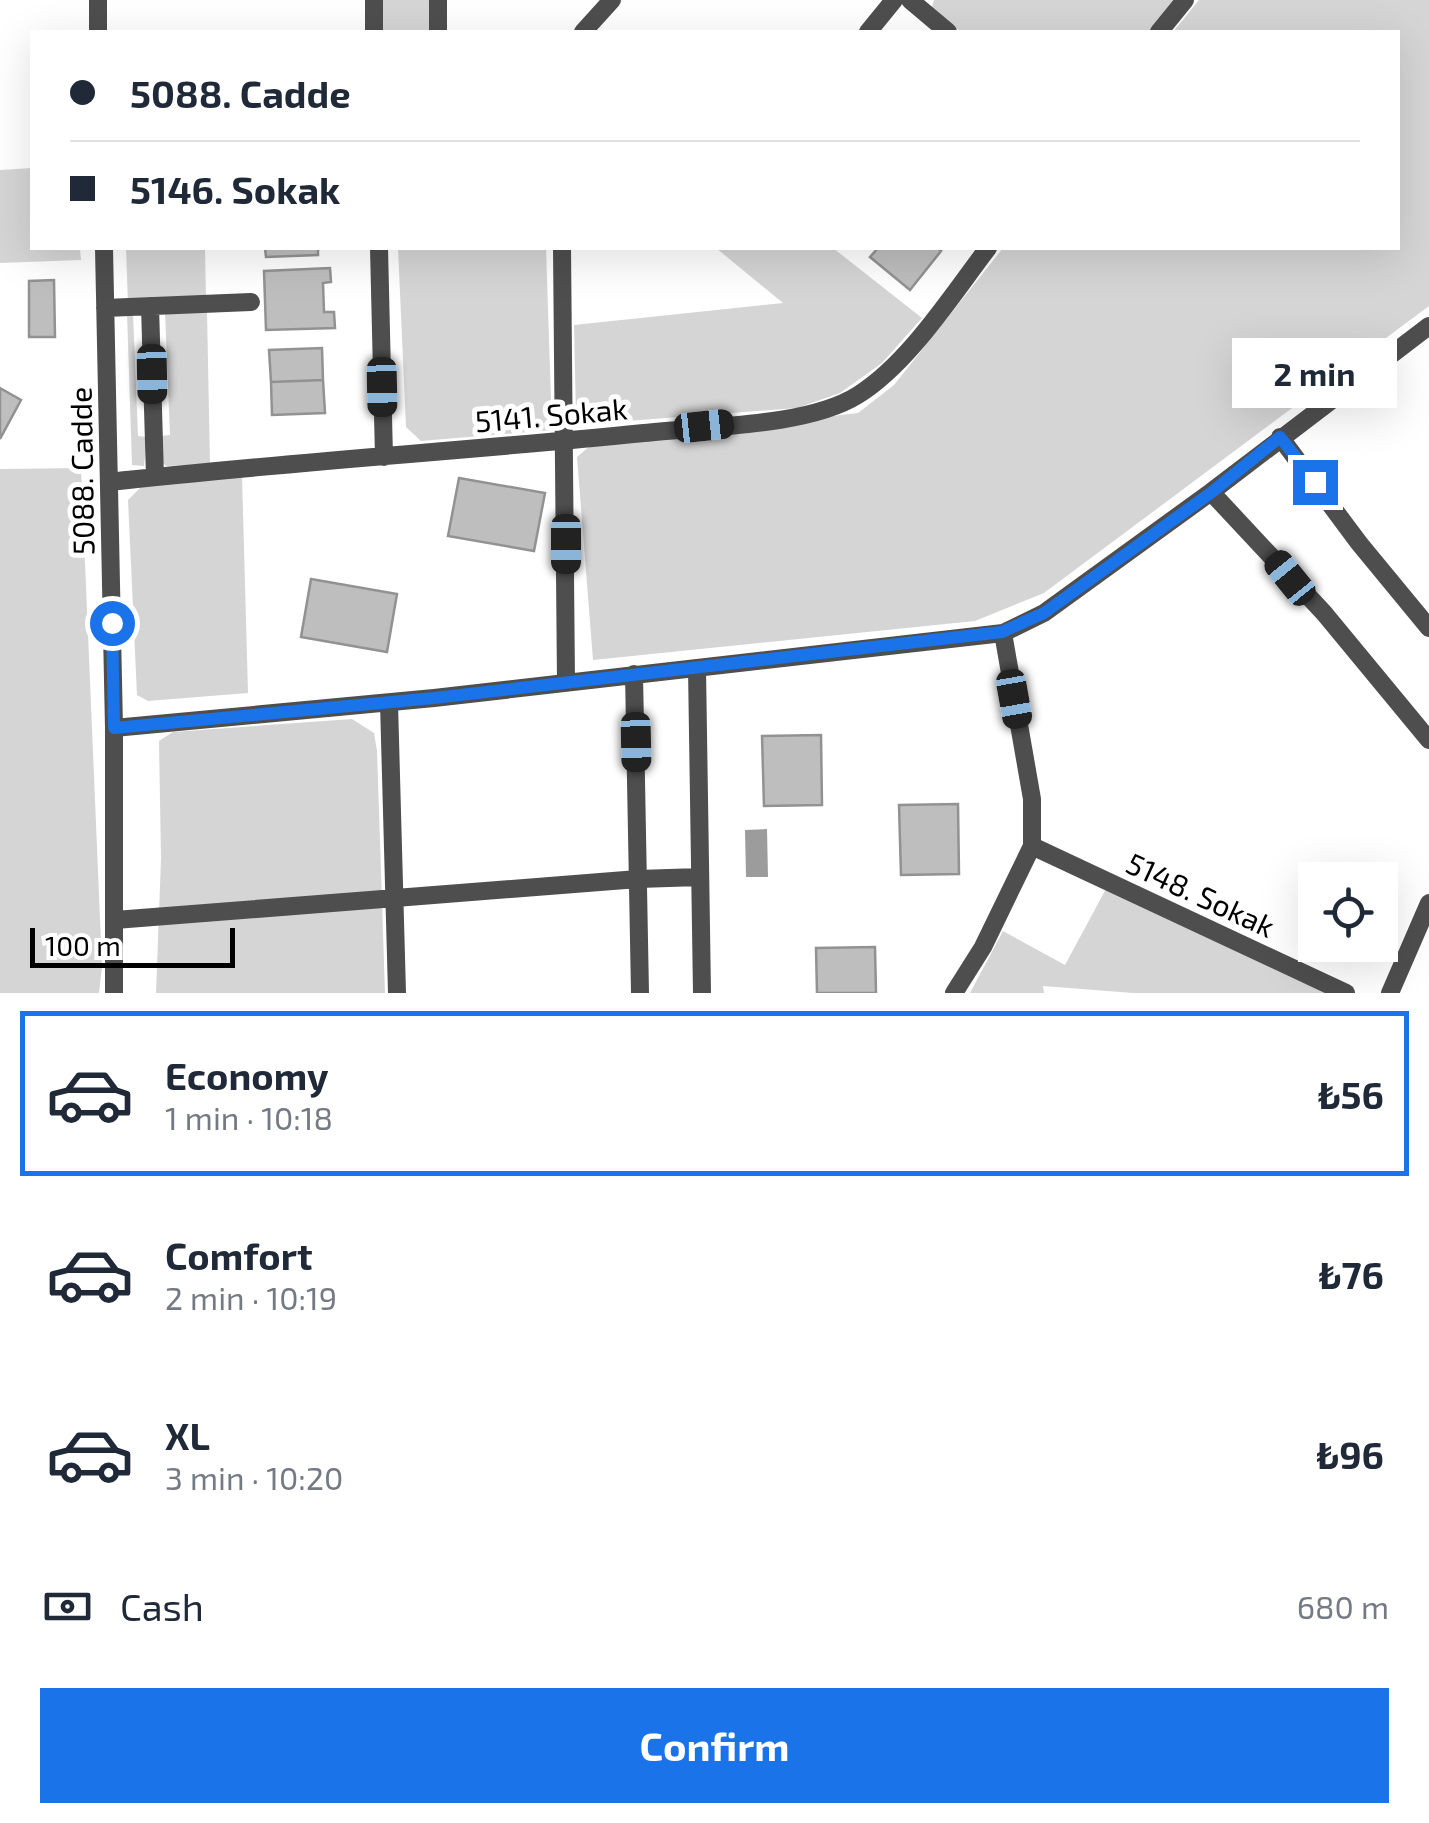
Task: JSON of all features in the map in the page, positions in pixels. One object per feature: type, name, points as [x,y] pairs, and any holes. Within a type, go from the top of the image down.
[{"type":"street","points":[[98,0],[98,30]]},
{"type":"street","points":[[374,0],[374,30]]},
{"type":"street","points":[[438,0],[438,30]]},
{"type":"street","points":[[585,30],[612,0]]},
{"type":"street","points":[[870,30],[894,0]]},
{"type":"street","points":[[910,0],[946,30]]},
{"type":"street","points":[[1161,30],[1185,0]]},
{"type":"street","name":"5088. Cadde","points":[[104,250],[114,728],[114,993]]},
{"type":"street","points":[[379,250],[384,457]]},
{"type":"street","points":[[562,250],[566,682]]},
{"type":"street","name":"5141. Sokak","points":[[109,482],[773,420],[824,411],[882,376],[986,250]]},
{"type":"street","points":[[106,308],[251,302]]},
{"type":"street","points":[[150,306],[155,477]]},
{"type":"street","points":[[114,728],[389,702],[1002,632],[1044,613],[1212,492],[1429,326]]},
{"type":"street","points":[[1280,437],[1358,542],[1429,628]]},
{"type":"street","points":[[1212,492],[1324,613],[1429,740]]},
{"type":"street","points":[[954,993],[984,947],[1032,846],[1032,799],[1002,632]]},
{"type":"street","points":[[697,668],[702,993]]},
{"type":"street","points":[[634,674],[640,993]]},
{"type":"street","points":[[389,702],[397,993]]},
{"type":"street","name":"5148. Sokak","points":[[1032,846],[1346,993]]},
{"type":"street","points":[[115,920],[700,877]]},
{"type":"street","points":[[1390,993],[1429,902]]},
{"type":"shaded area","points":[[380,0],[432,0],[432,30],[381,30]]},
{"type":"shaded area","points":[[934,0],[1176,0],[1151,30],[959,30],[932,7]]},
{"type":"shaded area","points":[[1199,0],[1429,0],[1429,306],[1044,593],[975,621],[593,660],[577,457],[591,445],[858,413],[894,385],[1001,250],[1400,250],[1400,30],[1175,30]]},
{"type":"shaded area","points":[[30,168],[30,250],[80,250],[81,260],[0,263],[0,170]]},
{"type":"shaded area","points":[[126,250],[205,250],[206,300],[128,304]]},
{"type":"shaded area","points":[[398,250],[546,250],[552,430],[421,441],[406,427]]},
{"type":"shaded area","points":[[718,250],[836,250],[922,318],[882,363],[840,393],[797,408],[588,424],[576,416],[574,325],[783,303]]},
{"type":"shaded area","points":[[207,311],[210,464],[166,466],[161,461],[160,436],[170,435],[165,312]]},
{"type":"shaded area","points":[[127,313],[133,314],[138,436],[147,437],[144,466],[132,465]]},
{"type":"shaded area","points":[[81,468],[102,966],[99,993],[0,993],[0,469]]},
{"type":"shaded area","points":[[242,475],[248,693],[148,701],[137,695],[128,500],[145,483]]},
{"type":"shaded area","points":[[352,719],[374,733],[377,751],[385,993],[156,993],[161,859],[159,741],[173,732]]},
{"type":"shaded area","points":[[767,829],[768,877],[746,877],[745,830]]},
{"type":"shaded area","points":[[1107,887],[1342,993],[1133,993],[1043,986],[1044,993],[970,993],[1003,931],[1065,965]]},
{"type":"building","points":[[265,250],[318,250],[318,255],[266,257]]},
{"type":"building","points":[[876,250],[941,251],[910,290],[870,257]]},
{"type":"building","points":[[330,268],[331,282],[323,283],[324,312],[334,312],[335,328],[266,330],[264,271]]},
{"type":"building","points":[[54,280],[55,337],[29,337],[29,281]]},
{"type":"building","points":[[322,348],[323,380],[271,382],[269,350]]},
{"type":"building","points":[[323,380],[325,413],[272,415],[271,382]]},
{"type":"building","points":[[0,388],[21,400],[0,439]]},
{"type":"building","points":[[459,478],[545,493],[534,551],[448,536]]},
{"type":"building","points":[[311,579],[397,594],[387,652],[301,637]]},
{"type":"building","points":[[821,735],[822,805],[764,806],[762,736]]},
{"type":"building","points":[[958,804],[959,874],[901,875],[899,805]]},
{"type":"building","points":[[875,947],[876,993],[817,993],[816,948]]},
{"type":"route","points":[[112,623],[114,728],[743,664],[1002,632],[1044,613],[1212,492],[1280,437],[1315,482]]}]
